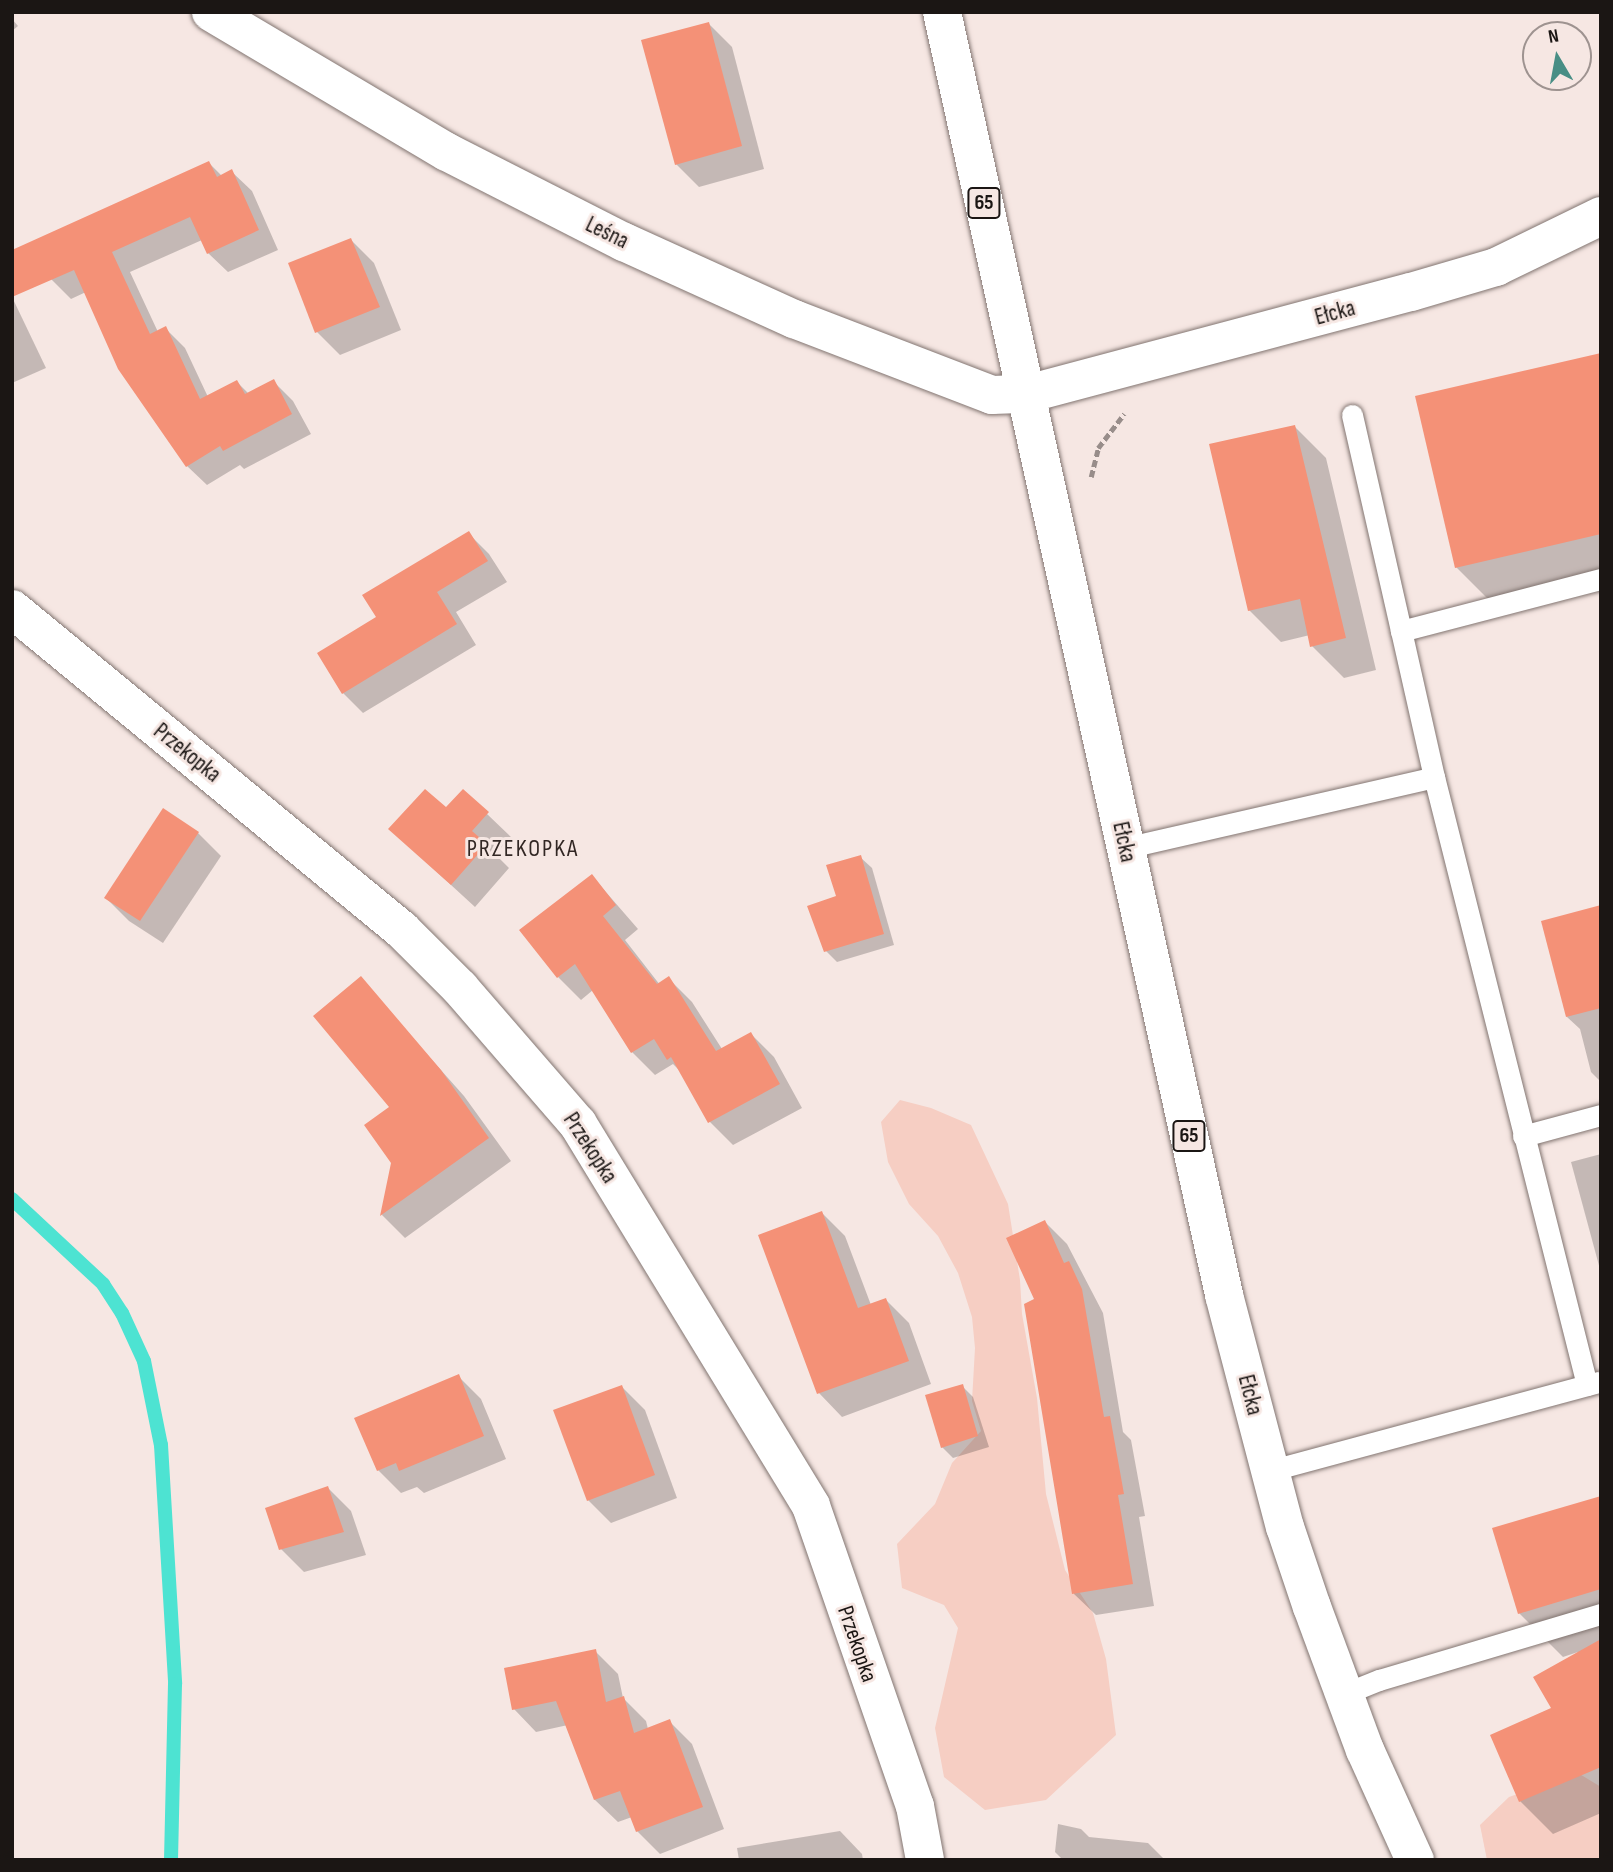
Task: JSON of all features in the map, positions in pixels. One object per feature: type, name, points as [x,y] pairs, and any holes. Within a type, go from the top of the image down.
[{"type":"street","name":"Leśna","points":[[211,12],[447,152],[624,242],[794,319],[980,391],[992,395],[1027,394]]},
{"type":"street","name":"65","points":[[942,12],[1027,394]]},
{"type":"street","name":"Ełcka","points":[[1415,1860],[1343,1694],[1289,1538],[1269,1471],[1224,1295],[1027,394],[1496,267],[1601,216]]},
{"type":"street","name":"Przekopka","points":[[12,609],[402,930],[460,988],[578,1124],[811,1506],[915,1806],[925,1860]]},
{"type":"lane","points":[[1269,1471],[1594,1383],[1524,1136],[1434,777],[1352,415]]},
{"type":"lane","points":[[1402,631],[1601,579]]},
{"type":"lane","points":[[1125,848],[1434,777]]},
{"type":"lane","points":[[1524,1136],[1601,1115]]},
{"type":"lane","points":[[1343,1694],[1379,1680],[1601,1614]]},
{"type":"path","points":[[1090,486],[1098,448],[1117,421],[1147,391],[1152,362]]},
{"type":"shaded area","points":[[900,1100],[931,1108],[971,1125],[1008,1204],[1020,1280],[1022,1314],[1037,1398],[1046,1494],[1065,1570],[1093,1613],[1106,1659],[1116,1735],[1046,1800],[985,1810],[944,1777],[935,1728],[958,1628],[944,1605],[902,1588],[897,1544],[935,1504],[952,1463],[981,1431],[972,1401],[975,1348],[972,1317],[958,1273],[938,1236],[909,1204],[888,1162],[881,1122]]},
{"type":"shaded area","points":[[1578,1773],[1601,1787],[1601,1860],[1487,1860],[1480,1825],[1509,1797]]},
{"type":"building","points":[[709,22],[742,146],[675,165],[641,40]]},
{"type":"building","points":[[209,161],[217,177],[232,169],[259,230],[207,254],[190,217],[112,252],[150,334],[166,326],[200,399],[237,380],[245,394],[274,379],[292,414],[223,451],[220,446],[186,467],[118,369],[74,270],[12,297],[12,250]]},
{"type":"building","points":[[351,238],[380,307],[315,333],[288,263]]},
{"type":"building","points":[[1601,353],[1601,534],[1455,568],[1415,396]]},
{"type":"building","points":[[1295,425],[1346,638],[1310,647],[1300,599],[1248,611],[1209,444]]},
{"type":"building","points":[[469,531],[488,561],[437,592],[457,624],[342,694],[317,653],[376,617],[362,595]]},
{"type":"building","points":[[425,789],[446,807],[463,789],[489,812],[472,831],[487,844],[451,885],[388,829]]},
{"type":"building","points":[[163,808],[199,832],[140,921],[104,898]]},
{"type":"building","points":[[861,855],[884,934],[824,952],[807,906],[836,896],[826,865]]},
{"type":"building","points":[[592,874],[616,905],[603,916],[657,984],[669,976],[716,1051],[751,1032],[780,1084],[708,1123],[671,1057],[667,1060],[654,1039],[631,1053],[575,964],[557,978],[519,930]]},
{"type":"building","points":[[1601,905],[1601,1008],[1566,1017],[1541,921]]},
{"type":"building","points":[[361,976],[441,1070],[489,1138],[380,1216],[391,1163],[364,1125],[389,1107],[313,1016]]},
{"type":"building","points":[[822,1211],[858,1308],[886,1298],[909,1361],[817,1394],[758,1235]]},
{"type":"building","points":[[1045,1220],[1064,1263],[1069,1261],[1082,1289],[1104,1417],[1110,1416],[1124,1494],[1118,1495],[1133,1584],[1072,1594],[1024,1304],[1034,1299],[1006,1238]]},
{"type":"building","points":[[459,1374],[484,1436],[399,1471],[396,1463],[377,1471],[354,1418]]},
{"type":"building","points":[[963,1384],[978,1436],[941,1448],[925,1395]]},
{"type":"building","points":[[622,1385],[655,1475],[587,1501],[553,1410]]},
{"type":"building","points":[[328,1486],[344,1532],[279,1550],[265,1508]]},
{"type":"building","points":[[1601,1496],[1601,1589],[1518,1614],[1492,1528]]},
{"type":"building","points":[[1601,1639],[1601,1767],[1519,1802],[1490,1735],[1551,1708],[1533,1677]]},
{"type":"building","points":[[596,1649],[606,1702],[624,1696],[634,1733],[670,1719],[703,1807],[636,1832],[620,1791],[594,1800],[556,1701],[512,1710],[504,1668]]},
{"type":"waterway","points":[[12,1199],[103,1284],[122,1313],[144,1361],[161,1445],[175,1684],[171,1860]]},
{"type":"district","name":"PRZEKOPKA","points":[[523,849]]}]
